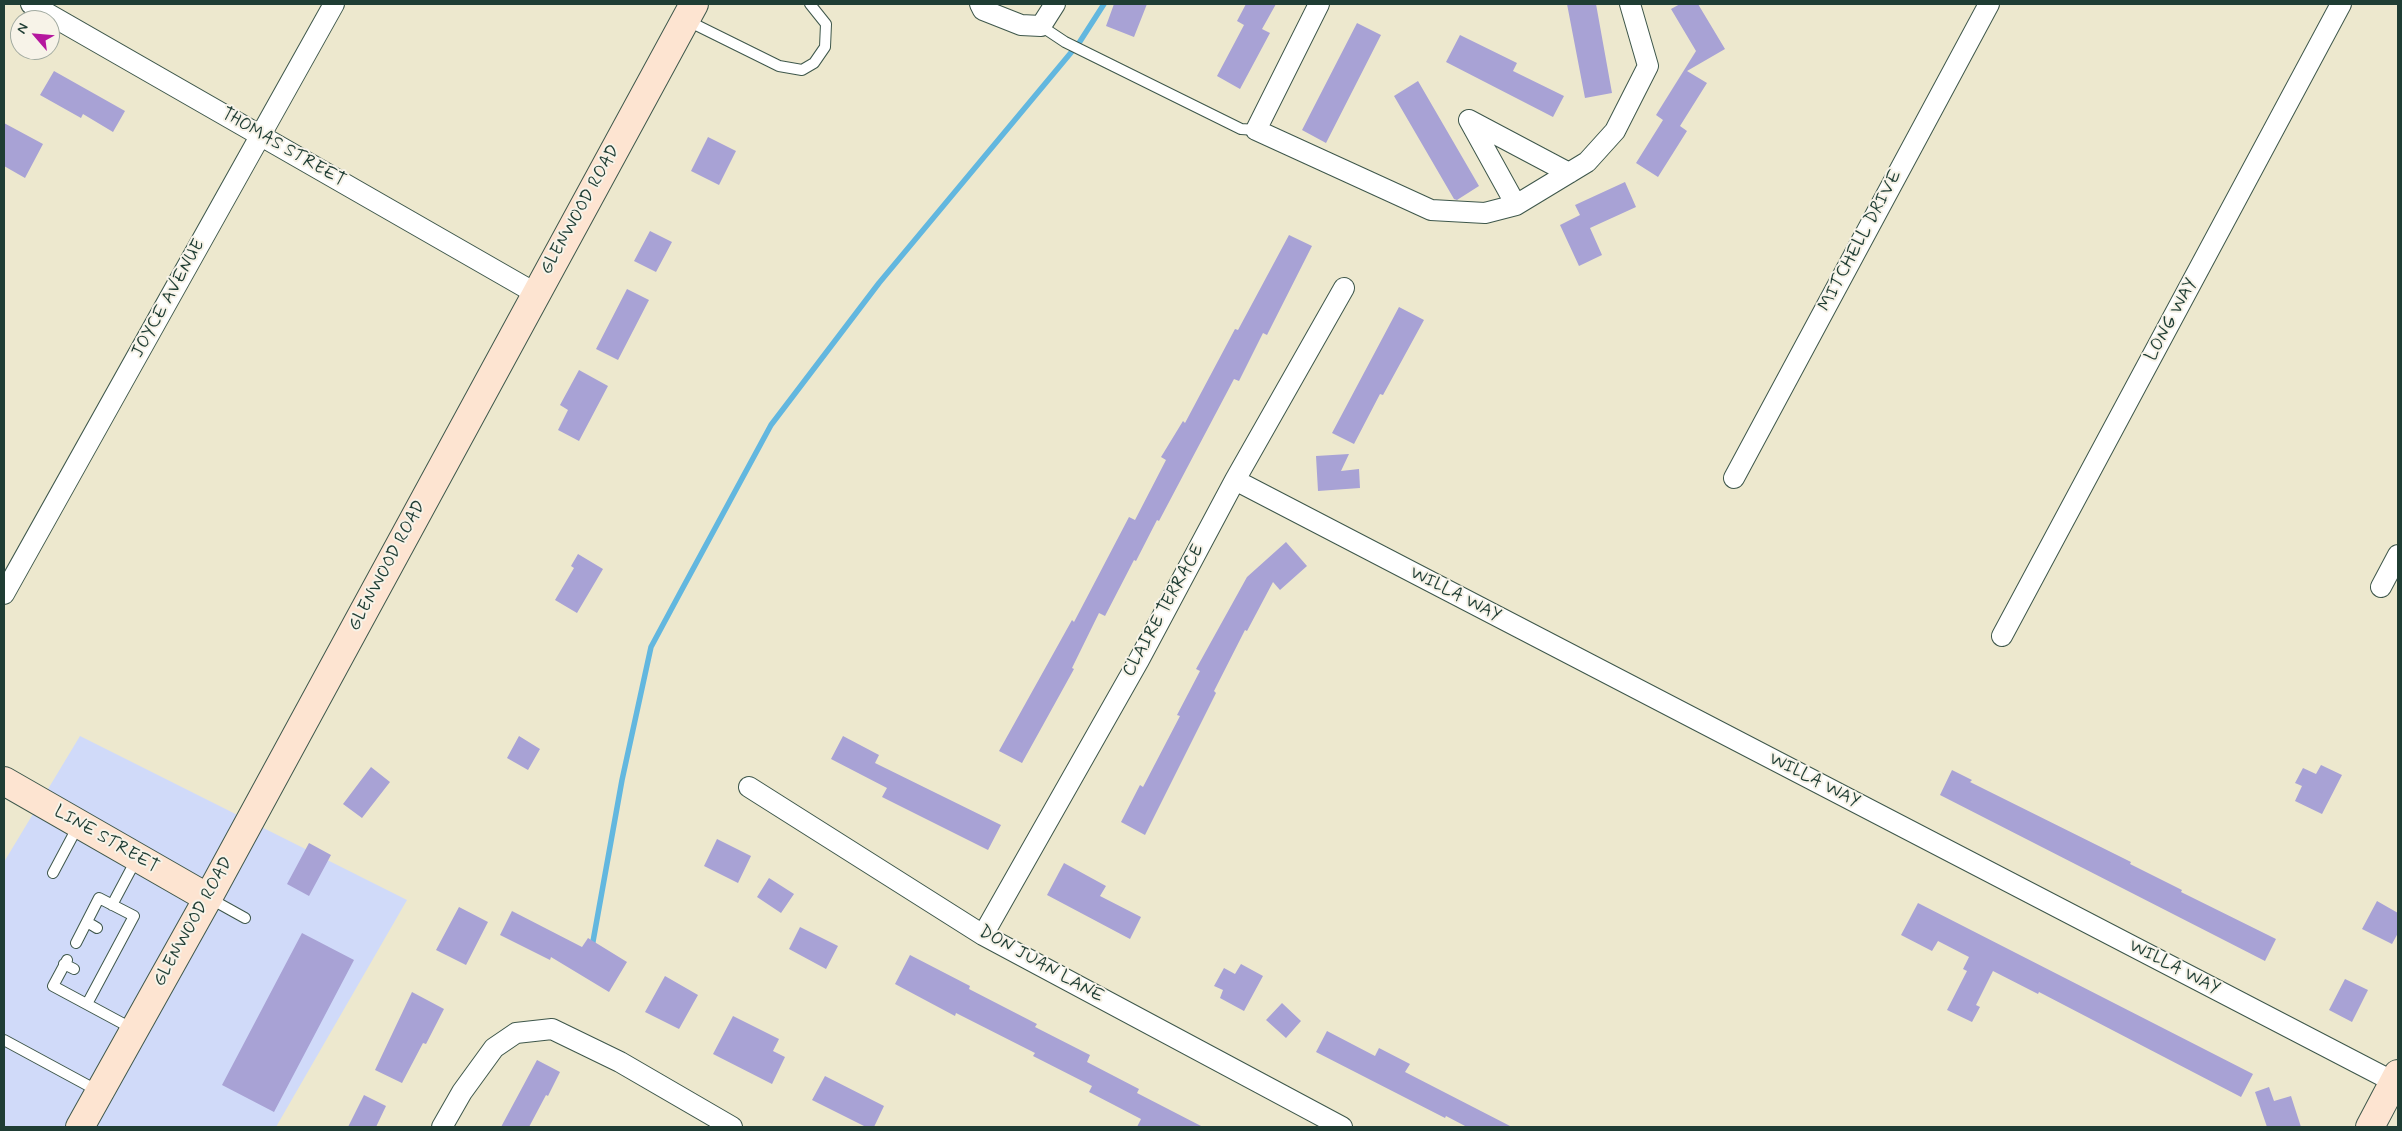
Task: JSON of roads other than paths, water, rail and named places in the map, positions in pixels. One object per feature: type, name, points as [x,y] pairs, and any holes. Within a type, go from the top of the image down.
[{"type":"main road","name":"GLENWOOD ROAD","points":[[80,1127],[208,898],[535,293],[690,11]]},
{"type":"main road","name":"LINE STREET","points":[[4,781],[208,898]]},
{"type":"main road","points":[[2370,1127],[2396,1078]]},
{"type":"street","name":"THOMAS STREET","points":[[31,4],[535,293]]},
{"type":"street","name":"JOYCE AVENUE","points":[[4,594],[334,4]]},
{"type":"street","points":[[980,4],[983,10],[1021,25],[1041,26],[1055,4]]},
{"type":"street","points":[[1319,4],[1256,130],[1431,210],[1485,214],[1516,205],[1587,162],[1615,131],[1648,66],[1630,4]]},
{"type":"street","name":"MITCHELL DRIVE","points":[[1734,478],[1988,4]]},
{"type":"street","name":"LONG WAY","points":[[2002,636],[2341,4]]},
{"type":"street","points":[[1516,205],[1469,120],[1569,173]]},
{"type":"street","name":"CLAIRE TERRACE","points":[[983,935],[1139,660],[1235,480],[1344,288]]},
{"type":"street","name":"WILLA WAY","points":[[1235,480],[2396,1078]]},
{"type":"street","points":[[2381,586],[2398,555]]},
{"type":"street","name":"DON JUAN LANE","points":[[749,787],[983,935],[1342,1127]]},
{"type":"street","points":[[442,1127],[462,1092],[494,1048],[516,1033],[552,1029],[620,1062],[732,1127]]},
{"type":"lane","points":[[690,11],[779,66],[802,70],[814,63],[825,47],[826,24],[810,4]]},
{"type":"lane","points":[[1041,26],[1065,42],[1241,129],[1256,130]]},
{"type":"lane","points":[[53,873],[78,825]]},
{"type":"lane","points":[[112,905],[138,858]]},
{"type":"lane","points":[[76,943],[99,898],[134,916],[117,939],[103,964],[94,981],[87,1004]]},
{"type":"lane","points":[[208,898],[245,918]]},
{"type":"lane","points":[[87,922],[96,928]]},
{"type":"lane","points":[[68,965],[53,986],[134,1029]]},
{"type":"lane","points":[[4,1040],[100,1093]]},
{"type":"waterway","points":[[592,947],[622,780],[651,647],[771,425],[879,283],[1079,43],[1104,4]]}]
